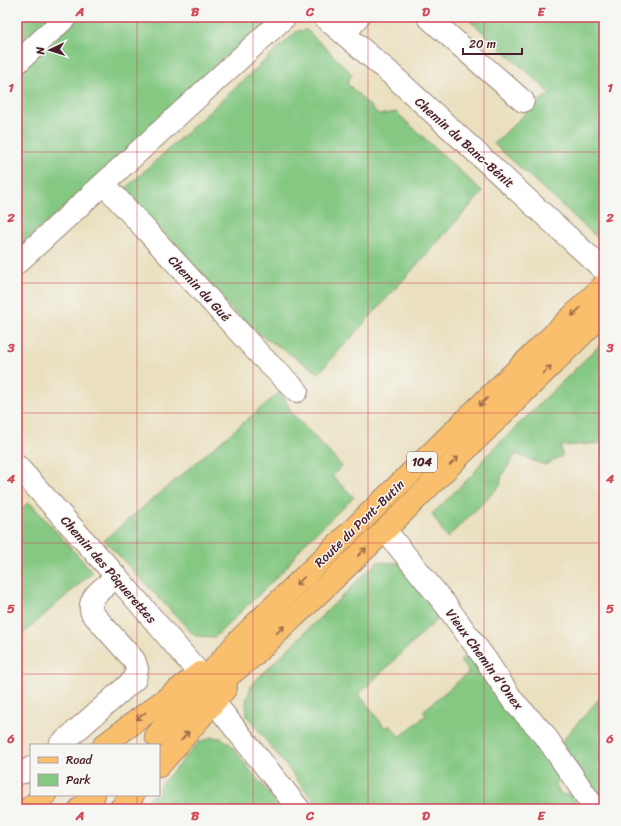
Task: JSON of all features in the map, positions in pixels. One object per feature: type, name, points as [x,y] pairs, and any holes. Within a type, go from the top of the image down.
[{"type":"main road","name":"Route du Pont-Butin","points":[[151,740],[246,648],[604,284]]},
{"type":"main road","name":"Route du Pont-Butin","points":[[246,648],[385,530],[604,313]]},
{"type":"main road","points":[[105,744],[199,673],[246,648]]},
{"type":"main road","points":[[160,765],[214,702],[246,648]]},
{"type":"main road","points":[[28,809],[44,796]]},
{"type":"main road","points":[[80,809],[93,796]]},
{"type":"main road","points":[[120,809],[132,796]]},
{"type":"street","points":[[17,63],[66,17]]},
{"type":"street","points":[[17,262],[285,17]]},
{"type":"street","name":"Chemin du Banc-Bénit","points":[[324,17],[345,34],[604,270]]},
{"type":"street","points":[[345,34],[358,17]]},
{"type":"street","points":[[428,17],[523,101]]},
{"type":"street","name":"Chemin du Gué","points":[[104,184],[262,357],[298,391]]},
{"type":"street","name":"Chemin des Pâquerettes","points":[[17,466],[117,577],[199,673]]},
{"type":"street","name":"Vieux Chemin d'Onex","points":[[385,530],[445,604],[486,660],[513,701],[544,734],[595,809]]},
{"type":"street","points":[[71,741],[135,679],[137,670],[134,660],[92,613],[90,607],[92,599],[117,577]]},
{"type":"street","points":[[214,702],[299,809]]},
{"type":"street","points":[[17,773],[24,772],[30,769]]},
{"type":"green space","points":[[17,17],[55,17],[17,53]]},
{"type":"green space","points":[[72,17],[274,17],[17,250],[17,69]]},
{"type":"green space","points":[[466,17],[604,17],[604,238],[598,238],[494,144],[538,101],[551,94]]},
{"type":"green space","points":[[307,30],[352,74],[347,83],[379,115],[396,112],[483,192],[319,373],[252,329],[219,297],[125,189],[297,31]]},
{"type":"green space","points":[[604,341],[604,452],[603,443],[561,446],[562,456],[545,465],[516,454],[502,475],[500,486],[447,538],[432,514],[474,473],[485,457]]},
{"type":"green space","points":[[281,391],[291,412],[342,466],[332,476],[354,497],[304,544],[285,569],[215,637],[195,636],[104,540]]},
{"type":"green space","points":[[29,502],[93,572],[17,639],[17,512]]},
{"type":"green space","points":[[377,562],[401,563],[444,613],[359,694],[385,728],[390,725],[400,737],[426,715],[423,711],[469,672],[460,661],[470,652],[560,776],[555,785],[562,795],[568,794],[574,797],[578,809],[320,809],[247,716],[246,700],[252,684]]},
{"type":"green space","points":[[604,693],[604,808],[561,742]]},
{"type":"green space","points":[[212,737],[220,738],[229,743],[281,809],[140,809],[151,796],[160,796],[160,786],[198,743]]}]
